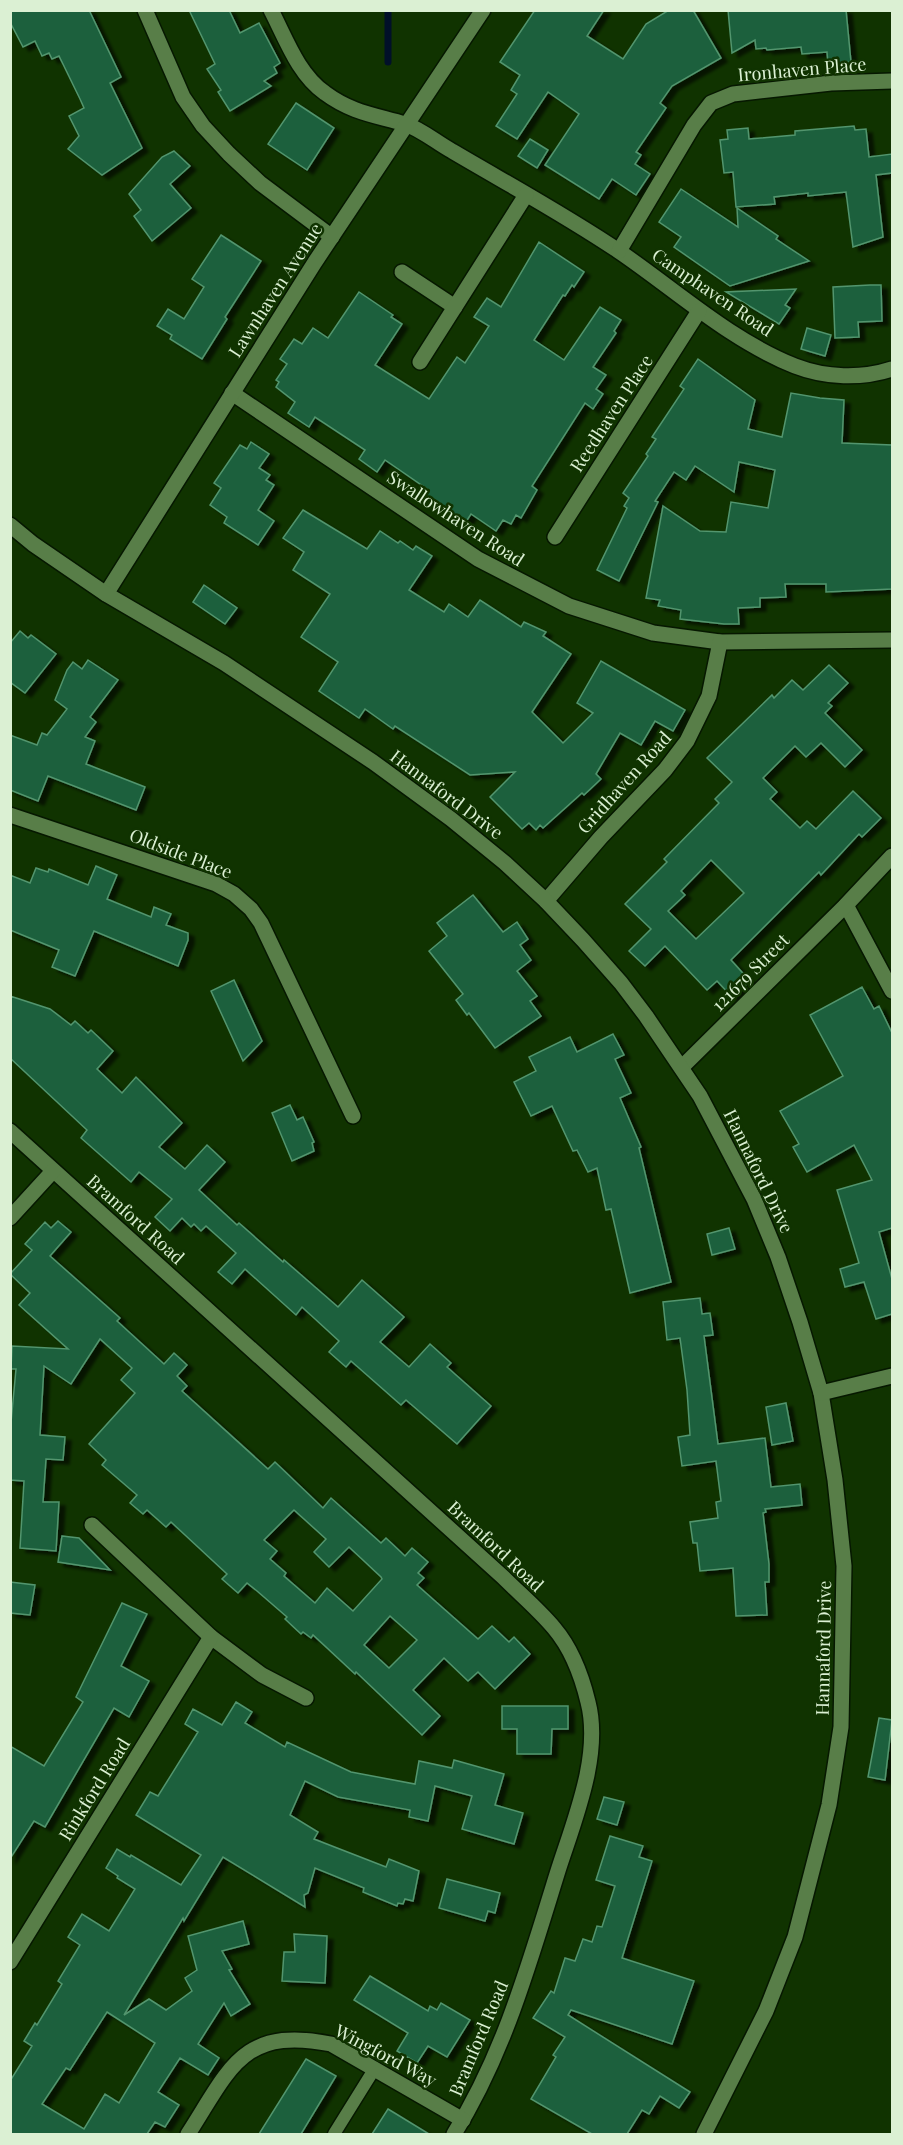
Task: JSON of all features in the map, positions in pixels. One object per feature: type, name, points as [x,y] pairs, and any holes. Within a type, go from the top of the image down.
[{"type":"street","points":[[146,10],[183,97],[203,126],[260,183],[332,237]]},
{"type":"street","name":"Camphaven Road","points":[[271,10],[304,73],[324,93],[365,115],[407,125],[619,251],[699,311],[747,341],[792,365],[819,375],[846,376],[892,369]]},
{"type":"street","name":"Lawnhaven Avenue","points":[[106,594],[332,237],[483,10]]},
{"type":"street","name":"Ironhaven Place","points":[[619,251],[694,125],[711,103],[733,94],[831,83],[892,81]]},
{"type":"street","points":[[420,362],[526,195]]},
{"type":"street","points":[[402,272],[455,307]]},
{"type":"street","name":"Reedhaven Place","points":[[555,537],[699,311]]},
{"type":"street","name":"Swallowhaven Road","points":[[232,393],[478,559],[569,606],[653,633],[720,642],[892,640]]},
{"type":"street","name":"Hannaford Drive","points":[[10,525],[33,544],[106,594],[224,663],[373,762],[451,819],[505,863],[546,901],[621,983],[682,1067],[726,1142],[754,1199],[778,1257],[821,1393],[835,1480],[844,1566],[841,1727],[829,1804],[795,1937],[766,2011],[704,2134]]},
{"type":"street","name":"Gridhaven Road","points":[[546,901],[601,837],[665,770],[687,741],[709,696],[720,642]]},
{"type":"street","name":"Oldside Place","points":[[10,815],[195,876],[234,894],[251,909],[261,923],[353,1116]]},
{"type":"street","name":"121679 Street","points":[[682,1067],[846,905],[892,856]]},
{"type":"street","points":[[846,905],[892,991]]},
{"type":"street","name":"Bramford Road","points":[[10,1131],[503,1577],[555,1629],[569,1650],[589,1704],[592,1738],[583,1790],[518,2001],[487,2077],[454,2134]]},
{"type":"street","points":[[10,1218],[53,1171]]},
{"type":"street","points":[[821,1393],[892,1376]]},
{"type":"street","points":[[92,1525],[211,1637],[262,1675],[306,1698]]},
{"type":"street","name":"Rinkford Road","points":[[10,1962],[211,1637]]},
{"type":"street","name":"Wingford Way","points":[[188,2134],[229,2071],[244,2054],[261,2045],[291,2039],[308,2039],[331,2044],[463,2120]]},
{"type":"lane","points":[[334,2134],[375,2068]]},
{"type":"building","points":[[10,10],[89,10],[121,77],[110,83],[142,148],[102,175],[68,149],[79,136],[69,116],[84,108],[59,56],[52,59],[49,53],[42,56],[35,41],[23,47],[10,22]]},
{"type":"building","points":[[189,10],[229,10],[240,33],[259,23],[280,63],[274,67],[277,73],[264,81],[271,86],[230,111],[218,92],[221,90],[207,69],[215,64]]},
{"type":"building","points":[[535,10],[604,10],[587,36],[623,59],[646,24],[669,10],[693,10],[721,58],[672,86],[660,103],[666,108],[636,152],[641,155],[635,164],[650,174],[636,195],[612,179],[599,199],[545,165],[579,114],[548,92],[517,139],[496,126],[517,94],[511,90],[520,75],[500,62]]},
{"type":"building","points":[[728,10],[846,10],[851,62],[828,64],[827,52],[802,54],[801,47],[756,49],[755,40],[732,53]]},
{"type":"building","points":[[296,103],[334,128],[307,170],[268,144]]},
{"type":"building","points":[[854,126],[855,130],[866,129],[869,157],[892,154],[892,173],[876,175],[883,237],[853,247],[846,192],[774,197],[775,204],[736,207],[733,172],[724,173],[720,140],[728,139],[727,130],[748,128],[749,139],[795,135],[795,131]]},
{"type":"building","points":[[530,139],[548,150],[537,168],[518,156]]},
{"type":"building","points":[[174,151],[190,166],[170,184],[191,208],[152,241],[134,216],[141,210],[129,194],[162,157]]},
{"type":"building","points":[[681,189],[738,227],[737,208],[778,236],[776,239],[809,261],[730,286],[674,247],[681,237],[659,222]]},
{"type":"building","points":[[221,235],[261,261],[225,317],[227,319],[202,359],[170,339],[172,335],[157,326],[168,309],[184,319],[204,287],[192,279]]},
{"type":"building","points":[[539,242],[584,272],[574,287],[572,285],[565,296],[563,295],[534,340],[564,360],[600,307],[621,320],[614,331],[616,333],[593,367],[606,375],[596,389],[603,394],[593,409],[585,403],[532,486],[537,490],[521,518],[516,515],[511,524],[503,520],[496,531],[471,514],[462,528],[419,500],[427,489],[385,460],[377,472],[359,459],[365,450],[315,417],[309,427],[288,413],[295,402],[276,387],[279,382],[276,380],[287,364],[280,359],[294,339],[302,344],[313,328],[328,338],[359,292],[393,315],[391,317],[402,324],[375,365],[429,399],[457,357],[465,363],[489,326],[474,317],[487,298],[501,307]]},
{"type":"building","points":[[881,285],[882,321],[858,322],[859,337],[835,338],[833,287]]},
{"type":"building","points":[[796,289],[785,305],[790,308],[779,324],[726,292]]},
{"type":"building","points":[[807,328],[831,335],[825,356],[801,349]]},
{"type":"building","points":[[698,359],[755,400],[748,429],[782,437],[791,393],[844,400],[842,443],[892,445],[892,589],[826,592],[826,584],[785,584],[786,597],[760,598],[760,607],[738,608],[739,624],[680,619],[681,610],[658,606],[660,600],[646,598],[663,506],[700,531],[726,532],[731,502],[768,508],[775,470],[739,462],[734,492],[695,466],[686,480],[674,472],[655,501],[658,502],[619,581],[597,570],[627,508],[624,506],[629,498],[623,493],[648,456],[646,454],[656,439],[652,437],[684,389],[680,386]]},
{"type":"building","points":[[251,442],[269,454],[259,468],[270,475],[266,480],[274,485],[258,510],[274,521],[258,545],[224,523],[227,517],[210,505],[221,488],[214,483],[240,445],[247,449]]},
{"type":"building","points":[[303,510],[367,549],[380,531],[398,543],[400,541],[413,550],[416,546],[432,556],[409,590],[444,612],[449,604],[468,617],[480,600],[521,627],[524,622],[546,632],[543,636],[571,654],[532,712],[563,743],[593,713],[577,703],[601,661],[685,710],[673,731],[655,721],[641,745],[620,733],[596,774],[601,779],[543,828],[540,825],[536,830],[529,823],[522,829],[490,797],[515,772],[470,775],[395,726],[393,729],[365,709],[359,718],[319,691],[338,662],[301,637],[330,594],[293,570],[304,552],[283,538]]},
{"type":"building","points":[[204,585],[237,608],[225,624],[193,602]]},
{"type":"building","points":[[20,631],[28,638],[31,635],[56,654],[25,693],[10,682],[10,643]]},
{"type":"building","points":[[88,660],[118,680],[90,717],[96,722],[85,737],[95,741],[86,764],[145,787],[136,810],[48,776],[38,801],[10,790],[10,735],[37,745],[42,733],[47,735],[67,709],[55,700],[67,670],[73,662],[82,669]]},
{"type":"building","points":[[829,665],[848,683],[828,703],[832,706],[825,713],[862,750],[845,767],[821,743],[806,757],[795,746],[763,778],[777,792],[770,799],[800,828],[807,821],[816,829],[853,791],[881,818],[862,837],[859,834],[821,875],[819,872],[731,960],[750,981],[732,997],[717,981],[707,990],[665,946],[645,966],[629,951],[651,929],[625,904],[667,862],[664,859],[719,803],[715,799],[732,782],[707,758],[772,695],[774,698],[792,680],[803,690]],"holes":[[[711,860],[744,893],[696,939],[668,911],[685,895],[681,891]]]},
{"type":"building","points":[[96,866],[117,875],[107,899],[151,917],[154,907],[171,914],[166,925],[188,933],[188,940],[178,966],[94,931],[75,976],[52,967],[59,950],[10,930],[10,875],[30,883],[36,868],[48,872],[49,869],[88,885]]},
{"type":"building","points":[[473,895],[503,932],[517,922],[528,939],[520,945],[531,960],[517,971],[537,996],[530,1001],[541,1016],[495,1048],[469,1013],[467,1015],[456,1000],[463,994],[429,951],[447,936],[437,923]]},
{"type":"building","points":[[234,980],[262,1041],[243,1061],[211,991]]},
{"type":"building","points":[[862,987],[874,1009],[879,1006],[892,1033],[892,1228],[879,1232],[892,1279],[892,1314],[876,1319],[864,1282],[845,1287],[840,1269],[859,1263],[837,1190],[872,1180],[854,1145],[807,1172],[793,1147],[799,1144],[780,1111],[843,1076],[810,1015]]},
{"type":"building","points":[[10,996],[50,1009],[71,1025],[75,1021],[88,1033],[91,1030],[113,1051],[97,1069],[122,1093],[136,1077],[182,1123],[159,1147],[185,1169],[207,1145],[225,1162],[199,1190],[237,1225],[239,1223],[338,1307],[362,1280],[404,1317],[380,1342],[409,1367],[430,1344],[451,1363],[447,1367],[491,1406],[457,1444],[406,1400],[401,1405],[351,1361],[346,1367],[329,1352],[339,1341],[302,1307],[296,1315],[245,1269],[232,1284],[218,1272],[236,1253],[206,1226],[201,1231],[194,1224],[191,1227],[182,1218],[170,1231],[155,1217],[172,1199],[139,1172],[131,1182],[81,1138],[87,1130],[10,1058]]},
{"type":"building","points":[[613,1034],[624,1055],[615,1059],[631,1093],[620,1098],[641,1147],[639,1148],[671,1282],[630,1293],[611,1209],[606,1210],[597,1168],[588,1172],[577,1150],[573,1151],[552,1106],[531,1116],[514,1082],[536,1071],[529,1057],[570,1037],[577,1052]]},
{"type":"building","points":[[290,1105],[297,1120],[303,1117],[314,1142],[312,1143],[314,1151],[292,1161],[272,1113]]},
{"type":"building","points":[[58,1221],[71,1232],[50,1256],[120,1318],[117,1321],[164,1364],[174,1353],[187,1365],[177,1376],[187,1386],[182,1391],[268,1469],[275,1462],[323,1508],[331,1498],[381,1543],[386,1538],[405,1556],[412,1548],[428,1562],[418,1573],[424,1578],[417,1585],[478,1639],[492,1626],[509,1642],[514,1637],[530,1654],[495,1689],[478,1672],[468,1681],[444,1658],[413,1690],[440,1716],[422,1735],[356,1672],[355,1674],[313,1635],[311,1638],[303,1632],[301,1634],[285,1619],[287,1617],[247,1583],[238,1593],[222,1579],[227,1574],[171,1522],[166,1527],[147,1510],[143,1514],[130,1503],[137,1495],[102,1465],[106,1460],[89,1444],[135,1393],[121,1380],[132,1368],[100,1339],[71,1384],[44,1366],[40,1435],[65,1437],[63,1460],[46,1459],[43,1502],[59,1502],[56,1551],[20,1548],[24,1481],[10,1480],[10,1433],[16,1369],[11,1369],[12,1346],[68,1349],[19,1305],[30,1293],[10,1274],[32,1250],[25,1244],[45,1222],[51,1228]],"holes":[[[294,1510],[326,1539],[314,1552],[329,1567],[349,1547],[381,1577],[382,1579],[353,1611],[327,1588],[315,1603],[284,1576],[286,1573],[270,1559],[277,1551],[264,1540]],[[390,1616],[417,1640],[389,1668],[364,1645]]]},
{"type":"building","points":[[729,1228],[735,1249],[712,1255],[707,1234]]},
{"type":"building","points":[[700,1298],[702,1314],[710,1313],[713,1335],[704,1336],[718,1444],[765,1438],[771,1487],[800,1484],[802,1505],[765,1509],[766,1512],[763,1513],[769,1564],[769,1582],[765,1582],[767,1615],[736,1616],[733,1568],[700,1571],[697,1543],[693,1543],[690,1522],[718,1518],[716,1502],[721,1501],[716,1461],[682,1466],[678,1437],[690,1435],[687,1390],[680,1338],[667,1340],[663,1302]]},
{"type":"building","points":[[786,1403],[793,1441],[772,1445],[766,1407]]},
{"type":"building","points":[[62,1536],[79,1538],[110,1570],[58,1562]]},
{"type":"building","points":[[10,1582],[35,1585],[30,1615],[10,1613]]},
{"type":"building","points":[[122,1603],[147,1614],[121,1666],[149,1681],[129,1717],[114,1708],[45,1827],[34,1821],[10,1859],[10,1746],[44,1766],[83,1702],[76,1697]]},
{"type":"building","points":[[236,1702],[252,1712],[245,1723],[285,1747],[287,1742],[351,1772],[415,1784],[419,1761],[452,1768],[454,1760],[504,1774],[495,1805],[523,1813],[514,1844],[462,1829],[472,1796],[435,1786],[428,1821],[409,1817],[410,1810],[338,1797],[305,1781],[290,1815],[318,1832],[314,1839],[386,1867],[389,1859],[419,1871],[413,1901],[405,1899],[403,1904],[398,1903],[397,1906],[363,1892],[364,1888],[315,1868],[308,1893],[304,1895],[305,1907],[223,1857],[124,2015],[149,1999],[166,2010],[192,1991],[185,1978],[197,1970],[188,1936],[243,1921],[249,1944],[222,1951],[232,1969],[229,1970],[250,2004],[231,2016],[224,2003],[198,2044],[219,2058],[208,2075],[180,2058],[158,2092],[179,2105],[165,2127],[155,2122],[147,2134],[10,2134],[10,2081],[32,2046],[24,2041],[35,2023],[37,2025],[62,1984],[58,1981],[80,1945],[68,1937],[82,1914],[109,1931],[135,1889],[106,1868],[117,1849],[181,1885],[201,1855],[136,1815],[150,1792],[158,1796],[198,1732],[185,1724],[193,1709],[222,1725]],"holes":[[[107,2012],[155,2043],[119,2103],[105,2094],[84,2129],[42,2104],[66,2068],[70,2070]]]},
{"type":"building","points":[[502,1706],[568,1706],[568,1729],[552,1729],[551,1754],[517,1754],[517,1729],[502,1729]]},
{"type":"building","points":[[879,1718],[892,1720],[885,1780],[868,1777]]},
{"type":"building","points":[[604,1797],[624,1802],[617,1825],[597,1819]]},
{"type":"building","points":[[610,1836],[643,1846],[639,1857],[652,1861],[622,1958],[694,1981],[672,2044],[571,2010],[568,2015],[690,2092],[679,2108],[660,2096],[649,2114],[642,2110],[627,2134],[592,2134],[531,2099],[556,2057],[553,2055],[565,2037],[533,2018],[551,1991],[554,1993],[565,1958],[575,1961],[583,1939],[592,1942],[597,1926],[602,1927],[615,1886],[596,1880]]},
{"type":"building","points":[[447,1879],[500,1893],[495,1913],[488,1911],[485,1921],[439,1908]]},
{"type":"building","points":[[294,1934],[327,1936],[325,1983],[282,1981],[284,1952],[295,1952]]},
{"type":"building","points":[[370,1976],[428,2011],[430,2006],[437,2010],[441,2003],[470,2020],[447,2057],[428,2046],[417,2063],[397,2051],[408,2033],[354,2000]]},
{"type":"building","points":[[306,2059],[336,2076],[301,2134],[259,2134]]},
{"type":"building","points":[[388,2109],[429,2134],[372,2134]]},
{"type":"waterway","points":[[388,10],[388,62]]}]
